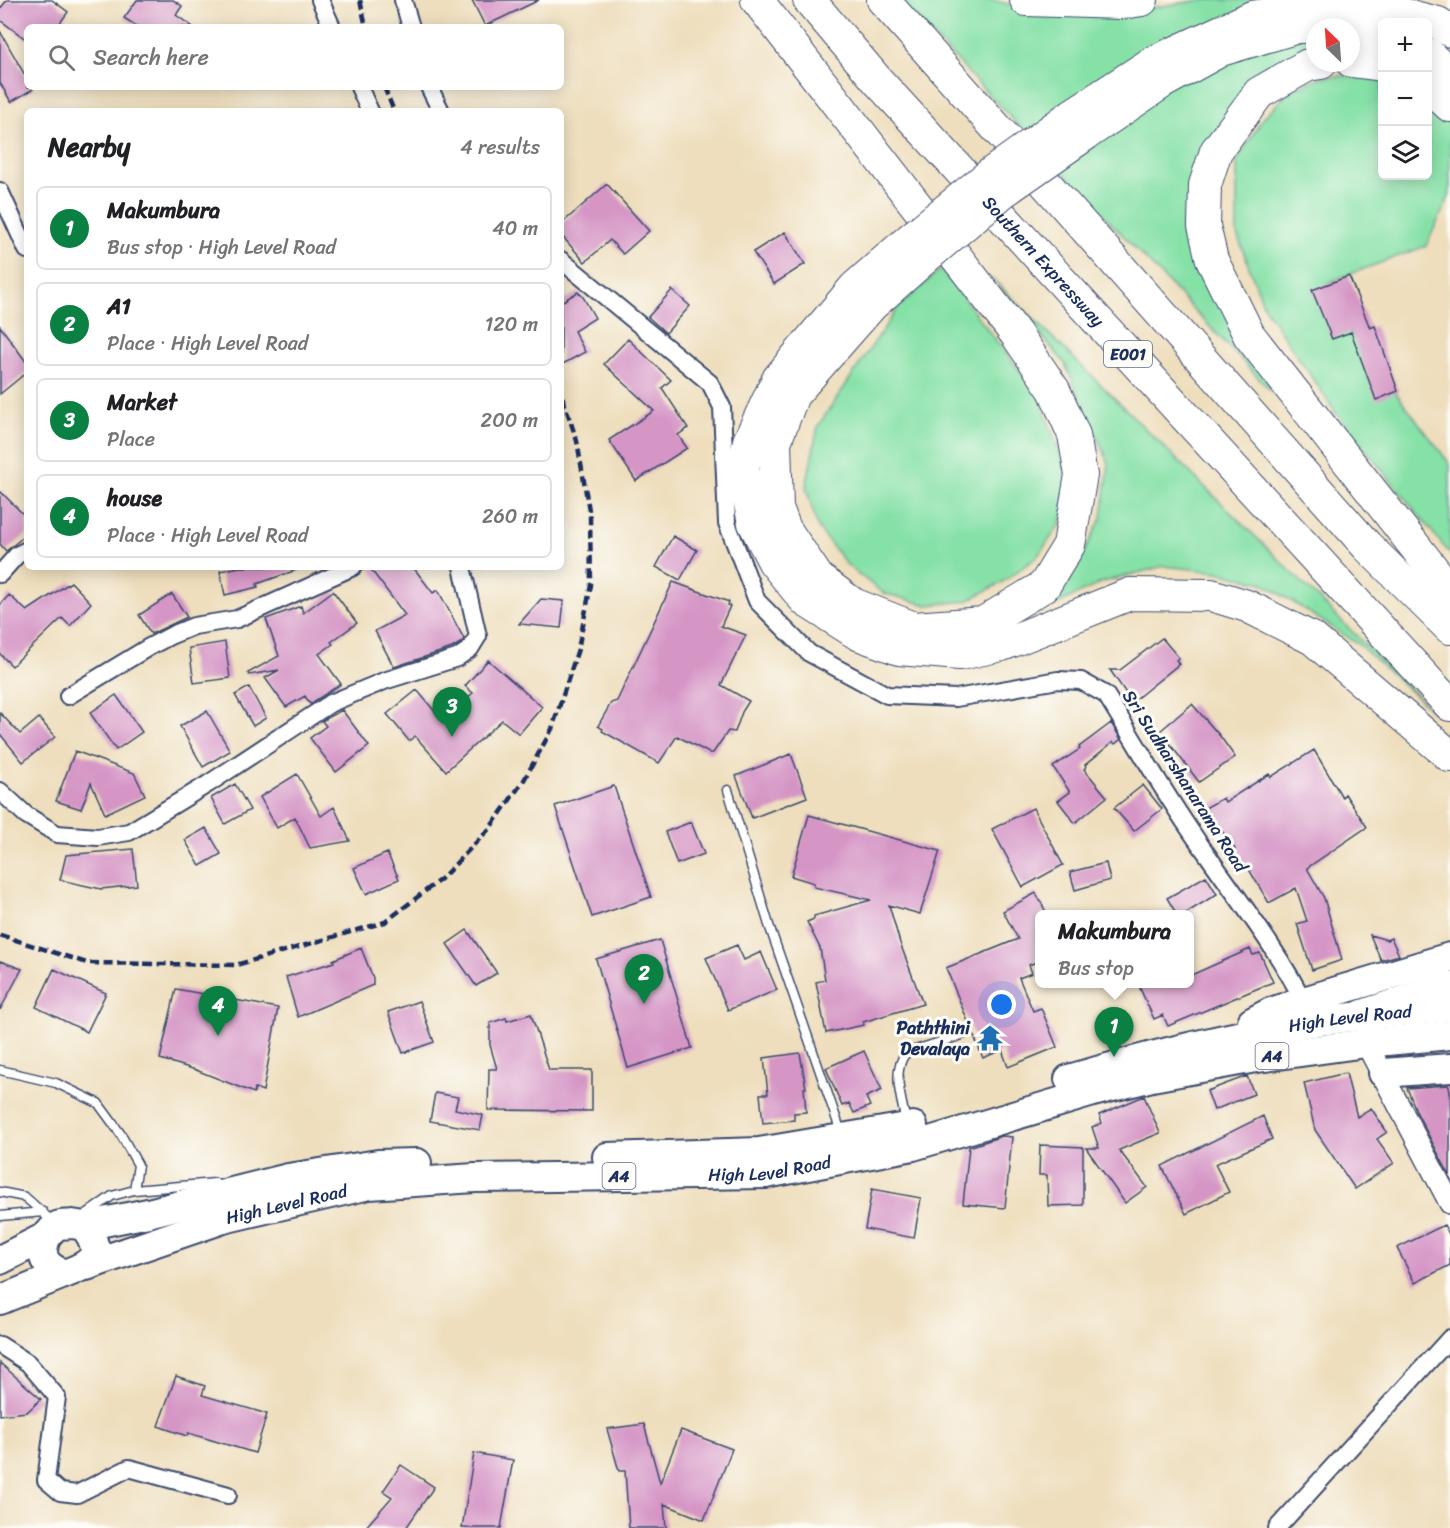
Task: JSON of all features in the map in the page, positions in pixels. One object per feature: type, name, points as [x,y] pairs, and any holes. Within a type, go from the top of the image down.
[{"type":"highway","points":[[757,0],[1016,334],[1054,390],[1074,435],[1081,475],[1069,545],[1044,586],[982,623],[914,628],[853,604],[818,578],[785,530],[777,508],[775,442],[793,395],[872,305],[917,249]]},
{"type":"highway","name":"Southern Expressway","points":[[809,0],[877,80],[1450,705]]},
{"type":"highway","name":"E001","points":[[883,0],[1367,546],[1450,628]]},
{"type":"highway","points":[[1026,0],[1122,3],[1142,0]]},
{"type":"highway","points":[[1429,0],[1450,14]]},
{"type":"highway","points":[[1450,31],[1438,23],[1350,1],[1252,17],[1152,63],[1003,192],[855,287],[778,379],[749,441],[743,468],[754,523],[774,562],[806,601],[858,634],[899,649],[960,654],[1002,645],[1130,594],[1211,595],[1247,606],[1313,639],[1450,756]]},
{"type":"highway","points":[[1079,124],[1221,50],[1298,27],[1306,27]]},
{"type":"highway","points":[[1360,31],[1378,35]]},
{"type":"highway","points":[[1432,58],[1450,76]]},
{"type":"highway","points":[[1360,62],[1378,64]]},
{"type":"highway","points":[[1306,66],[1259,93],[1216,151],[1205,185],[1204,226],[1212,260],[1249,335],[1450,591]]},
{"type":"highway","points":[[1432,90],[1450,106]]},
{"type":"highway","points":[[1309,1011],[1450,957]]},
{"type":"highway","points":[[1378,1028],[1450,987]]},
{"type":"highway","name":"High Level Road","points":[[0,1300],[75,1270],[223,1219],[369,1185],[475,1178],[766,1174],[913,1146],[1093,1092],[1152,1077],[1250,1059],[1450,1008]]},
{"type":"highway","name":"High Level Road","points":[[0,1260],[61,1225],[148,1213],[288,1178],[378,1164],[759,1152],[907,1128],[1147,1056],[1221,1039],[1309,1011],[1378,1028],[1450,1035]]},
{"type":"highway","points":[[1383,1073],[1450,1068]]},
{"type":"highway","points":[[61,1225],[93,1238],[93,1258],[75,1270],[52,1269],[45,1261],[42,1250],[61,1225]]},
{"type":"street","points":[[320,0],[331,24]]},
{"type":"street","points":[[403,0],[410,24]]},
{"type":"street","points":[[360,90],[369,108]]},
{"type":"street","points":[[430,90],[440,108]]},
{"type":"street","points":[[0,191],[24,243]]},
{"type":"street","name":"Sri Sudharshanarama Road","points":[[564,262],[710,383],[722,407],[727,523],[757,601],[808,653],[887,695],[956,698],[1058,680],[1081,681],[1106,695],[1202,849],[1279,956],[1309,1011]]},
{"type":"street","points":[[0,574],[17,555],[24,552]]},
{"type":"street","points":[[68,696],[172,635],[194,626],[237,619],[346,570]]},
{"type":"street","points":[[0,791],[26,815],[57,834],[98,837],[129,832],[208,784],[331,703],[384,681],[465,654],[475,644],[477,636],[463,570]]},
{"type":"street","points":[[1378,1028],[1383,1073],[1450,1203]]},
{"type":"street","points":[[1277,1528],[1450,1338]]},
{"type":"street","points":[[0,1345],[28,1363],[57,1396],[46,1480],[60,1492],[77,1494],[129,1468],[228,1495]]},
{"type":"lane","points":[[728,790],[769,925],[843,1138]]},
{"type":"lane","points":[[907,1128],[898,1078],[900,1060],[906,1053],[962,1035]]},
{"type":"lane","points":[[0,1070],[56,1083],[98,1103],[120,1133],[138,1165],[134,1190]]},
{"type":"lane","points":[[0,1216],[61,1225],[112,1196],[134,1190],[288,1178]]},
{"type":"lane","points":[[0,1192],[25,1197],[61,1225]]},
{"type":"green space","points":[[899,0],[993,0],[1043,13],[1119,13],[1201,0],[1382,0],[1360,35],[1360,18],[1306,18],[1306,59],[1248,95],[1197,222],[1330,453]]},
{"type":"green space","points":[[1360,75],[1378,79],[1378,180],[1432,180],[1432,101],[1450,112],[1450,195],[1426,246],[1329,282],[1344,325],[1450,464],[1450,554],[1336,413],[1264,307],[1237,234],[1237,161],[1263,118],[1290,91],[1321,77]]},
{"type":"green space","points":[[941,269],[1039,396],[1068,476],[1062,522],[1037,557],[1001,583],[967,601],[927,605],[883,593],[847,565],[818,528],[806,487],[818,426],[897,309]]},
{"type":"green space","points":[[992,278],[1436,714],[1358,644],[1263,583],[1218,572],[1164,566],[1103,582],[1023,620],[1024,612],[1070,580],[1102,517],[1109,463],[1064,362]]},
{"type":"building","points":[[7,0],[52,0],[68,12],[59,24],[24,24],[24,38],[0,20],[0,9]]},
{"type":"building","points":[[137,0],[173,0],[182,6],[176,15],[189,24],[133,24],[124,18]]},
{"type":"building","points":[[472,0],[539,0],[489,24],[484,24]]},
{"type":"building","points":[[0,31],[24,74],[24,90],[31,90],[11,102],[0,83]]},
{"type":"building","points":[[607,184],[649,231],[623,254],[610,240],[585,262],[564,238],[564,221]]},
{"type":"building","points":[[785,232],[805,264],[774,284],[753,252]]},
{"type":"building","points":[[1349,276],[1370,328],[1375,326],[1398,391],[1376,400],[1351,332],[1332,339],[1312,290]]},
{"type":"building","points":[[672,290],[690,306],[666,333],[648,317]]},
{"type":"building","points":[[578,292],[595,318],[574,331],[585,352],[564,363],[564,300]]},
{"type":"building","points":[[0,326],[24,359],[24,374],[0,394]]},
{"type":"building","points":[[628,339],[671,380],[662,388],[688,428],[678,435],[687,448],[636,481],[609,440],[654,411],[604,364]]},
{"type":"building","points":[[0,491],[24,515],[24,536],[6,551],[0,544]]},
{"type":"building","points":[[673,536],[697,550],[680,580],[656,567]]},
{"type":"building","points":[[296,570],[257,584],[258,587],[225,595],[220,571]]},
{"type":"building","points":[[371,570],[415,570],[433,593],[438,590],[464,639],[452,648],[394,667],[375,631],[405,615]]},
{"type":"building","points":[[71,582],[91,603],[70,626],[62,618],[12,666],[0,654],[0,605],[9,595],[27,611]]},
{"type":"building","points":[[673,582],[729,602],[730,606],[721,626],[746,635],[721,685],[749,701],[742,712],[735,732],[728,731],[713,753],[677,736],[659,763],[602,731],[603,729],[598,726],[611,703],[617,701]]},
{"type":"building","points":[[333,591],[357,623],[319,654],[341,684],[310,704],[305,696],[286,707],[265,678],[279,670],[249,675],[248,673],[279,656],[266,619],[301,606],[303,613]]},
{"type":"building","points":[[172,594],[187,617],[151,634],[139,615]]},
{"type":"building","points":[[541,599],[564,601],[561,628],[519,624]]},
{"type":"building","points":[[1162,638],[1179,658],[1176,660],[1179,664],[1132,702],[1110,670],[1120,670]]},
{"type":"building","points":[[225,642],[230,678],[194,683],[189,648]]},
{"type":"building","points":[[488,660],[542,707],[519,734],[502,720],[446,771],[415,736],[409,741],[387,714],[417,690],[442,720],[473,693],[465,686]]},
{"type":"building","points":[[249,687],[266,718],[253,726],[235,695]]},
{"type":"building","points":[[116,695],[142,732],[116,750],[90,713]]},
{"type":"building","points":[[1192,704],[1235,757],[1199,782],[1160,731]]},
{"type":"building","points":[[342,710],[369,746],[336,772],[310,738],[326,726],[322,721]]},
{"type":"building","points":[[207,711],[230,751],[203,767],[180,726]]},
{"type":"building","points":[[0,713],[20,734],[39,718],[55,737],[23,762],[0,734]]},
{"type":"building","points":[[1111,723],[1121,739],[1115,744],[1113,742],[1085,765],[1084,769],[1107,797],[1075,823],[1058,801],[1070,792],[1053,767],[1080,749],[1079,747]]},
{"type":"building","points":[[1314,750],[1342,797],[1345,794],[1367,827],[1307,868],[1324,898],[1342,960],[1312,970],[1297,924],[1307,921],[1296,888],[1269,903],[1247,866],[1241,870],[1230,852],[1235,849],[1205,808],[1223,798],[1225,802],[1269,774],[1271,777]]},
{"type":"building","points":[[75,751],[134,773],[145,795],[105,814],[91,783],[81,809],[56,801]]},
{"type":"building","points":[[791,754],[807,797],[752,818],[736,776]]},
{"type":"building","points":[[297,774],[321,816],[334,807],[350,841],[310,848],[295,817],[277,828],[260,797]]},
{"type":"building","points":[[235,784],[250,810],[225,824],[211,798]]},
{"type":"building","points":[[1143,785],[1162,809],[1134,831],[1114,808]]},
{"type":"building","points":[[614,786],[651,897],[592,917],[555,806]]},
{"type":"building","points":[[1033,808],[1063,865],[1023,887],[992,829]]},
{"type":"building","points":[[809,815],[940,851],[920,914],[889,905],[900,943],[923,1004],[863,1022],[864,1025],[826,1033],[816,982],[825,980],[820,948],[807,922],[814,919],[814,916],[871,900],[814,887],[814,883],[791,876]]},
{"type":"building","points":[[691,822],[704,854],[677,864],[665,832]]},
{"type":"building","points":[[206,828],[221,854],[200,866],[185,840]]},
{"type":"building","points":[[133,849],[137,885],[101,889],[60,880],[66,855]]},
{"type":"building","points":[[387,853],[399,879],[366,894],[354,868]]},
{"type":"building","points":[[1106,863],[1110,880],[1075,890],[1070,872]]},
{"type":"building","points":[[1206,876],[1217,894],[1191,910],[1174,910],[1167,898]]},
{"type":"building","points":[[1036,893],[1045,910],[1035,910],[1035,963],[1029,965],[1032,973],[1019,978],[1033,1011],[1041,1008],[1057,1047],[1008,1067],[1002,1050],[983,1058],[946,968],[1018,939],[1003,911]]},
{"type":"building","points":[[467,930],[497,973],[476,986],[447,944]]},
{"type":"building","points":[[1370,935],[1387,940],[1391,938],[1399,955],[1381,960]]},
{"type":"building","points":[[660,940],[692,1048],[628,1068],[596,959]]},
{"type":"building","points":[[737,945],[744,960],[761,952],[777,990],[728,1010],[706,958]]},
{"type":"building","points":[[361,948],[373,978],[373,985],[298,1017],[286,977],[334,962],[333,960]]},
{"type":"building","points":[[1250,949],[1253,955],[1260,953],[1273,982],[1168,1026],[1163,1015],[1154,1019],[1140,988],[1194,988],[1194,974]]},
{"type":"building","points":[[0,961],[22,969],[0,1010]]},
{"type":"building","points":[[54,969],[106,993],[87,1032],[36,1007]]},
{"type":"building","points":[[176,989],[278,1008],[263,1091],[255,1088],[254,1093],[196,1070],[160,1059]]},
{"type":"building","points":[[419,1001],[434,1042],[403,1053],[388,1012]]},
{"type":"building","points":[[531,1014],[549,1070],[592,1070],[592,1111],[488,1110],[489,1069],[497,1069],[490,1045],[490,1023]]},
{"type":"building","points":[[864,1051],[882,1090],[866,1097],[870,1106],[854,1113],[849,1103],[842,1106],[826,1068]]},
{"type":"building","points":[[800,1053],[806,1088],[804,1088],[806,1112],[794,1113],[794,1120],[763,1123],[760,1094],[768,1094],[764,1058]]},
{"type":"building","points":[[1346,1073],[1357,1117],[1371,1108],[1387,1132],[1377,1139],[1394,1163],[1355,1189],[1315,1130],[1304,1083]]},
{"type":"building","points":[[1247,1076],[1254,1094],[1214,1110],[1207,1091]]},
{"type":"building","points":[[1448,1085],[1450,1090],[1450,1176],[1417,1113],[1407,1088]]},
{"type":"building","points":[[435,1093],[458,1097],[455,1109],[483,1115],[480,1130],[430,1121]]},
{"type":"building","points":[[1144,1096],[1160,1133],[1119,1150],[1147,1187],[1125,1203],[1086,1148],[1099,1148],[1092,1127],[1102,1123],[1099,1115]]},
{"type":"building","points":[[1263,1116],[1272,1139],[1215,1164],[1229,1192],[1186,1214],[1162,1166]]},
{"type":"building","points":[[1002,1136],[1012,1137],[1005,1208],[963,1204],[969,1147]]},
{"type":"building","points":[[1040,1145],[1083,1147],[1083,1205],[1048,1206],[1047,1175],[1039,1175]]},
{"type":"building","points":[[872,1189],[921,1198],[914,1238],[865,1229]]},
{"type":"building","points":[[1444,1225],[1450,1236],[1450,1265],[1415,1283],[1397,1248]]},
{"type":"building","points":[[0,1363],[41,1399],[27,1412],[0,1415]]},
{"type":"building","points":[[176,1376],[205,1386],[202,1395],[267,1414],[255,1453],[188,1433],[187,1436],[158,1426]]},
{"type":"building","points":[[644,1424],[660,1483],[681,1430],[732,1449],[704,1520],[664,1504],[666,1528],[629,1528],[625,1471],[619,1471],[607,1429]]},
{"type":"building","points":[[474,1453],[513,1460],[501,1528],[462,1528]]},
{"type":"building","points":[[401,1465],[434,1487],[406,1528],[365,1528],[392,1497],[383,1491]]},
{"type":"railway","points":[[360,0],[365,24]]},
{"type":"railway","points":[[385,90],[393,108]]},
{"type":"railway","points":[[0,935],[87,963],[236,965],[385,922],[441,879],[490,828],[524,780],[552,729],[578,649],[591,585],[590,516],[577,441],[564,402]]},
{"type":"place","name":"Market","points":[[452,737]]},
{"type":"place","name":"A1","points":[[644,1004]]},
{"type":"place","name":"house","points":[[218,1036]]},
{"type":"place","name":"Paththini Devalaya","points":[[990,1038]]},
{"type":"place","name":"Makumbura","points":[[1114,1057]]}]
